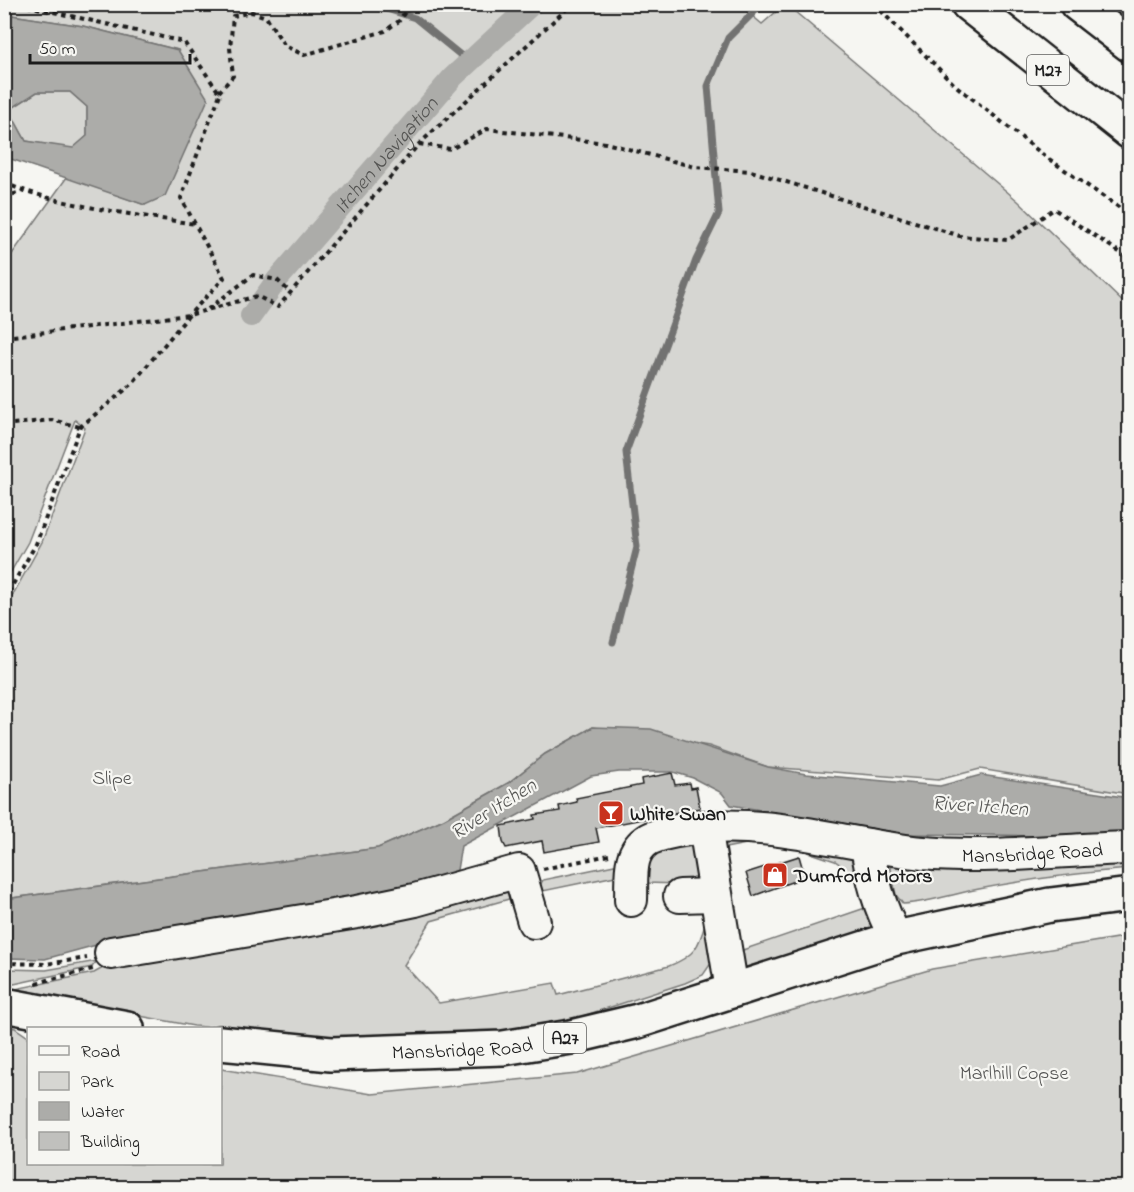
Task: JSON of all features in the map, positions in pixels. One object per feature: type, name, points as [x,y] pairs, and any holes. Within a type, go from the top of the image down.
[{"type":"main road","name":"M27","points":[[968,4],[1130,132]]},
{"type":"main road","points":[[1077,4],[1130,45]]},
{"type":"main road","name":"Mansbridge Road","points":[[222,1043],[331,1054],[503,1048],[571,1037],[638,1021],[896,938],[1050,905],[1130,895]]},
{"type":"main road","points":[[4,1005],[117,1027]]},
{"type":"street","name":"Mansbridge Road","points":[[634,855],[640,845],[651,838],[670,832],[705,827],[750,826],[794,830],[867,845],[924,853],[971,854],[1127,848]]},
{"type":"street","points":[[705,827],[732,990]]},
{"type":"street","points":[[867,845],[873,885],[882,912],[896,938]]},
{"type":"street","points":[[631,900],[634,855]]},
{"type":"street","points":[[111,953],[357,912],[415,900],[519,871],[534,922]]},
{"type":"street","points":[[680,896],[715,895]]},
{"type":"path","points":[[19,4],[184,42],[219,92]]},
{"type":"path","points":[[4,338],[189,315],[257,296],[278,307],[419,144],[572,4]]},
{"type":"path","points":[[874,4],[955,85],[1046,158],[1130,215]]},
{"type":"path","points":[[4,600],[36,544],[80,427],[131,385],[189,315],[224,278],[180,198],[219,92],[233,75],[230,48],[233,16],[252,12],[266,17],[285,46],[303,55],[385,31],[399,21],[408,6]]},
{"type":"path","points":[[419,144],[451,149],[487,129],[606,143],[695,167],[751,171],[960,236],[1008,240],[1054,209],[1130,259]]},
{"type":"path","points":[[4,183],[24,191],[116,212],[195,224]]},
{"type":"path","points":[[4,197],[24,191]]},
{"type":"path","points":[[205,311],[253,275],[277,280],[291,293]]},
{"type":"path","points":[[4,425],[52,420],[80,427]]},
{"type":"path","points":[[519,871],[549,869],[615,854],[634,855]]},
{"type":"path","points":[[4,963],[67,963],[111,953]]},
{"type":"path","points":[[32,984],[95,968],[111,953]]},
{"type":"green space","name":"Slipe","points":[[738,4],[762,24],[784,5],[787,5],[1018,201],[1129,308],[1129,794],[980,769],[938,780],[768,767],[709,746],[593,727],[545,754],[508,783],[444,819],[378,848],[5,899],[5,609],[42,542],[85,428],[75,420],[28,542],[5,582],[5,264],[67,177],[145,205],[178,50],[83,26],[5,14],[5,5]]},
{"type":"green space","points":[[37,92],[70,92],[87,107],[87,136],[73,149],[26,141],[9,110]]},
{"type":"green space","points":[[718,833],[848,850],[861,880],[849,880],[845,868],[835,861],[781,843],[751,843],[720,849]]},
{"type":"green space","points":[[698,836],[700,878],[680,884],[646,883],[647,856]]},
{"type":"green space","points":[[1129,853],[1129,869],[1017,882],[923,902],[903,904],[896,895],[888,855]]},
{"type":"green space","points":[[619,864],[615,876],[543,891],[540,885],[543,880]]},
{"type":"green space","points":[[509,886],[516,897],[431,921],[404,965],[439,1003],[554,983],[558,995],[669,966],[679,962],[696,947],[708,915],[714,959],[703,975],[685,983],[555,1025],[483,1038],[331,1039],[194,1026],[15,993],[15,989],[94,973],[121,958]]},
{"type":"green space","points":[[871,906],[876,920],[873,931],[746,974],[734,953]]},
{"type":"green space","name":"Marlhill Copse","points":[[1129,936],[1129,1187],[5,1187],[5,1026],[15,1028],[27,1036],[27,1165],[222,1165],[222,1069],[372,1094],[577,1074],[932,969]]},
{"type":"green space","points":[[97,961],[92,967],[14,984],[5,983],[5,969],[46,970]]},
{"type":"water","points":[[5,14],[83,26],[178,50],[208,99],[165,196],[145,205],[5,157]],"holes":[[[37,92],[70,92],[87,107],[87,136],[73,148],[26,141],[9,110]]]},
{"type":"water","name":"River Itchen","points":[[593,727],[651,729],[768,767],[806,774],[940,786],[981,775],[1129,798],[1129,837],[905,834],[731,805],[722,793],[693,778],[673,772],[619,772],[591,776],[461,846],[455,882],[122,938],[45,959],[5,958],[5,899],[378,848],[444,819],[508,783],[545,754]]},
{"type":"building","name":"White Swan","points":[[672,773],[675,785],[690,783],[691,788],[696,787],[700,808],[596,828],[599,842],[544,852],[542,841],[506,848],[503,842],[501,826],[535,819],[534,815],[560,811],[559,806],[577,802],[576,798],[642,785],[641,779]]},
{"type":"building","name":"Dumford Motors","points":[[799,856],[805,877],[753,896],[746,873]]},
{"type":"waterway","name":"Itchen Navigation","points":[[251,316],[277,280],[453,77],[532,4]]},
{"type":"waterway","points":[[613,642],[637,547],[626,452],[696,260],[719,213],[708,86],[728,38],[762,4]]},
{"type":"waterway","points":[[374,5],[415,18],[469,62]]},
{"type":"place","name":"White Swan","points":[[611,813]]},
{"type":"place","name":"Dumford Motors","points":[[775,875]]}]
